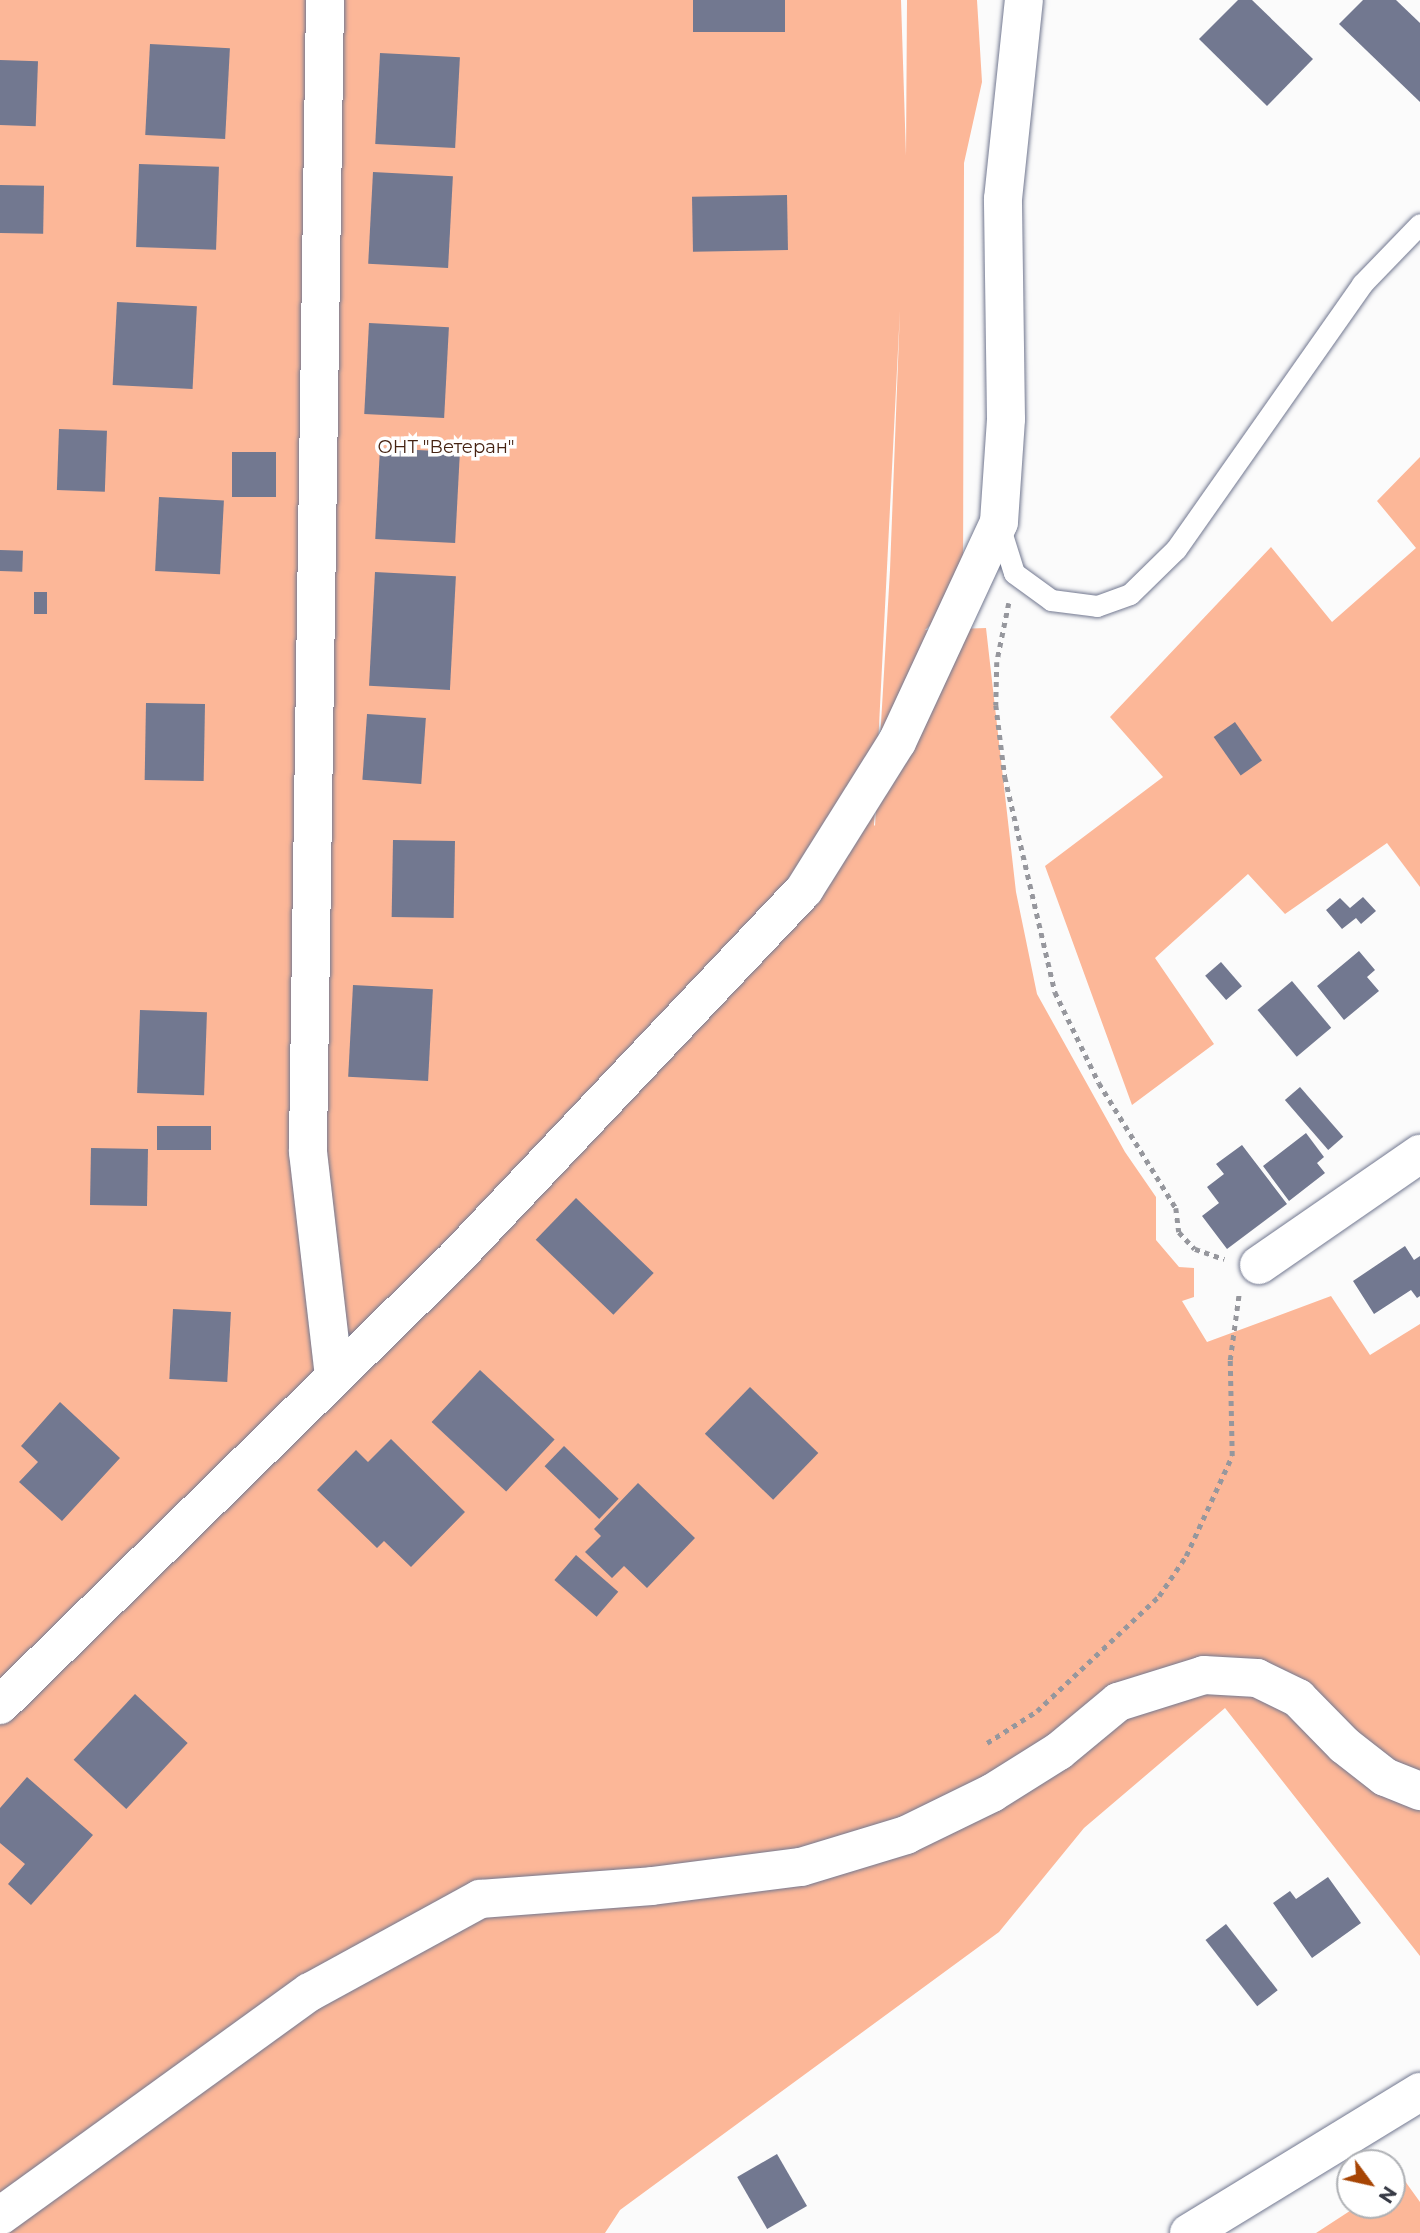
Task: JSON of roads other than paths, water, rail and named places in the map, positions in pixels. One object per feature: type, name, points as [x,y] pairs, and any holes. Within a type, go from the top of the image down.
[{"type":"street","points":[[325,0],[308,1152],[334,1376]]},
{"type":"street","points":[[0,1704],[223,1490],[334,1376],[453,1261],[804,890],[897,743],[999,522],[1006,419],[1003,200],[1024,0]]},
{"type":"street","points":[[1259,1265],[1420,1154]]},
{"type":"street","points":[[0,2216],[310,1993],[480,1899],[652,1886],[801,1867],[906,1835],[1003,1786],[1059,1751],[1118,1702],[1204,1675],[1257,1678],[1298,1698],[1344,1745],[1385,1777],[1420,1791]]},
{"type":"street","points":[[1189,2233],[1420,2092]]},
{"type":"lane","points":[[999,522],[1014,573],[1051,600],[1097,606],[1130,594],[1176,549],[1362,284],[1420,224]]},
{"type":"park label","name":"ОНТ \"Ветеран\"","points":[[446,447]]}]
